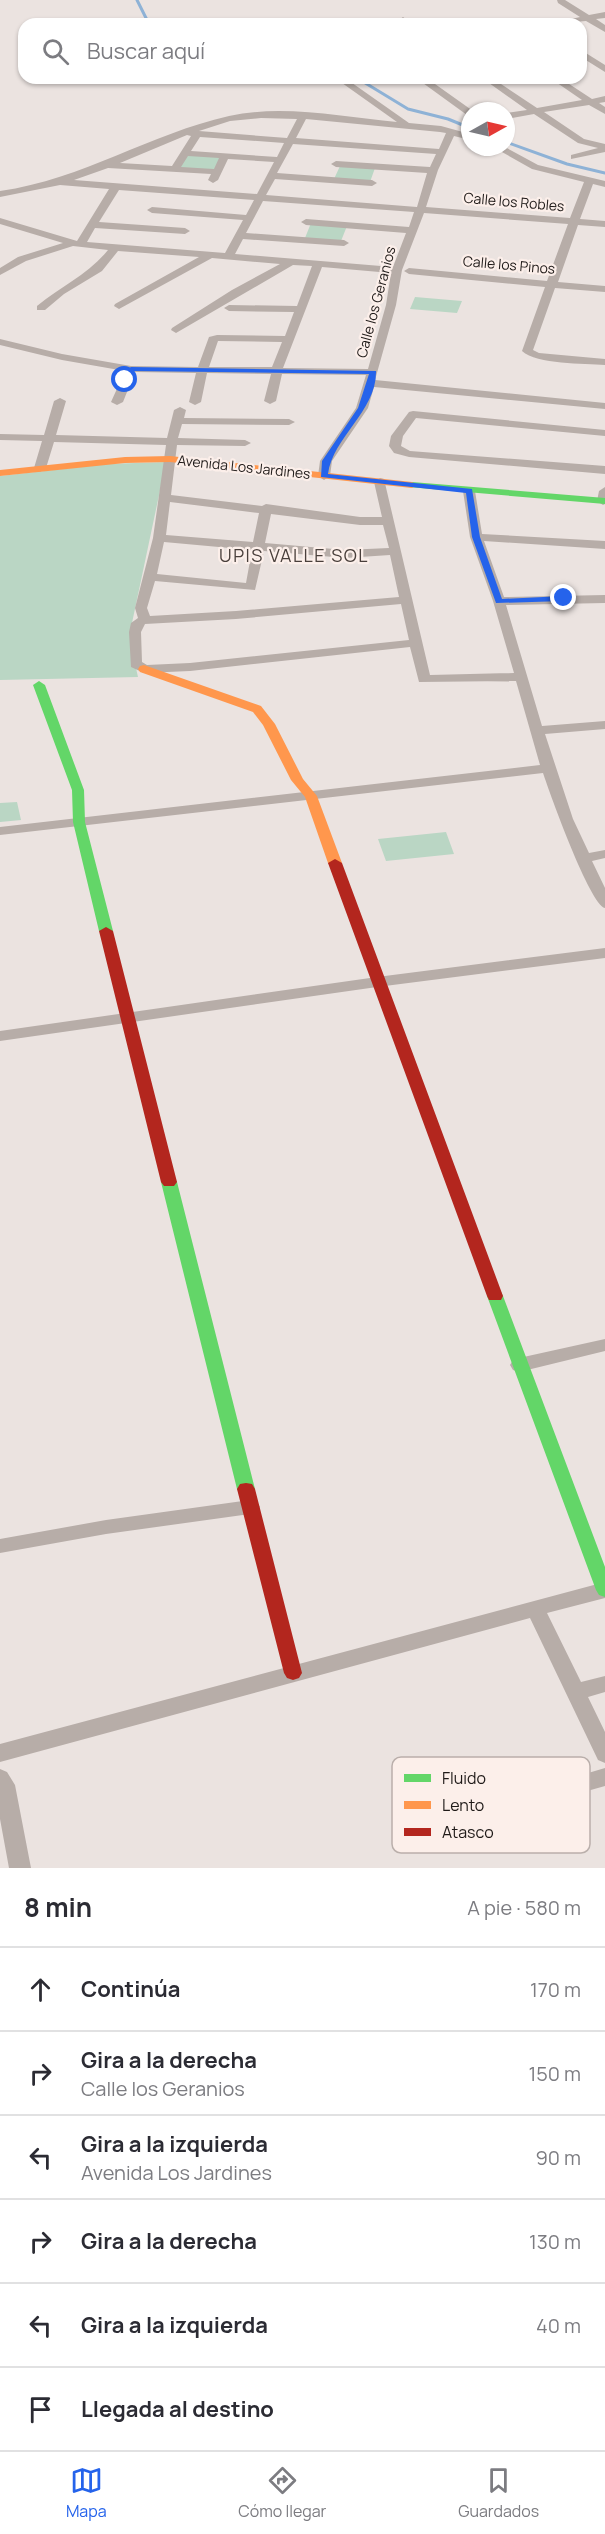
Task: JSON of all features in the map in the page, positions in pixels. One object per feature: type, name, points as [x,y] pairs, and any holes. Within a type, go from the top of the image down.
[{"type":"street","points":[[561,1],[605,29]]},
{"type":"street","points":[[588,18],[605,15]]},
{"type":"street","points":[[587,55],[605,53]]},
{"type":"street","points":[[587,58],[605,69]]},
{"type":"street","points":[[347,84],[410,126]]},
{"type":"street","points":[[429,84],[461,107]]},
{"type":"street","points":[[495,84],[581,141],[605,148]]},
{"type":"street","points":[[563,84],[605,111]]},
{"type":"street","points":[[515,114],[605,99]]},
{"type":"street","points":[[228,258],[303,116]]},
{"type":"street","points":[[0,194],[28,192],[184,132],[223,120],[303,116],[410,126],[461,134]]},
{"type":"street","points":[[388,133],[398,125]]},
{"type":"street","points":[[452,131],[461,128]]},
{"type":"street","name":"Calle los Geranios","points":[[324,476],[326,461],[362,408],[391,305],[397,270],[433,170],[452,131]]},
{"type":"street","points":[[184,132],[197,135],[441,152]]},
{"type":"street","points":[[175,169],[197,135]]},
{"type":"street","points":[[369,146],[378,140]]},
{"type":"street","points":[[329,180],[343,145]]},
{"type":"street","points":[[574,157],[605,148]]},
{"type":"street","points":[[184,153],[279,160]]},
{"type":"street","points":[[206,192],[225,156]]},
{"type":"street","points":[[515,156],[535,167],[588,182],[605,184]]},
{"type":"street","points":[[103,165],[217,172]]},
{"type":"street","points":[[336,165],[433,170]]},
{"type":"street","points":[[362,205],[378,167]]},
{"type":"street","points":[[272,176],[372,183]]},
{"type":"street","name":"Calle los Robles","points":[[58,182],[421,208],[605,224]]},
{"type":"street","points":[[588,182],[527,347],[528,353],[533,355],[605,362]]},
{"type":"street","points":[[0,272],[22,259],[77,244],[92,225],[116,186]]},
{"type":"street","points":[[140,228],[163,189]]},
{"type":"street","points":[[297,239],[316,201]]},
{"type":"street","points":[[152,210],[251,218]]},
{"type":"street","points":[[174,254],[195,214]]},
{"type":"street","points":[[306,222],[412,230]]},
{"type":"street","points":[[1,223],[77,244],[114,249],[397,270]]},
{"type":"street","points":[[92,225],[185,231]]},
{"type":"street","points":[[334,266],[352,225]]},
{"type":"street","points":[[240,236],[344,243]]},
{"type":"street","points":[[41,308],[60,292],[98,269],[114,249]]},
{"type":"street","points":[[119,306],[209,256]]},
{"type":"street","points":[[176,330],[236,292],[289,263]]},
{"type":"street","points":[[270,401],[276,370],[318,265]]},
{"type":"street","name":"Calle los Pinos","points":[[409,271],[605,289]]},
{"type":"street","points":[[229,308],[301,309]]},
{"type":"street","points":[[195,402],[202,370],[213,339],[290,339]]},
{"type":"street","points":[[0,342],[62,357],[131,369],[276,370],[371,378],[605,406]]},
{"type":"street","points":[[117,402],[131,369]]},
{"type":"street","points":[[40,468],[60,401]]},
{"type":"street","points":[[605,433],[413,414],[397,436],[394,446],[398,451],[409,454],[605,470]]},
{"type":"street","points":[[145,619],[141,608],[159,538],[172,440],[178,416],[289,422]]},
{"type":"street","points":[[0,437],[245,443]]},
{"type":"street","name":"Avenida Los Jardines","points":[[0,472],[124,460],[170,459],[469,491],[604,497]]},
{"type":"street","points":[[380,482],[424,679],[521,677]]},
{"type":"street","points":[[469,491],[476,537],[499,601],[548,768],[582,858],[605,904]]},
{"type":"street","points":[[165,498],[266,508],[360,521],[389,521]]},
{"type":"street","points":[[150,577],[250,587],[266,508]]},
{"type":"street","points":[[476,537],[605,545]]},
{"type":"street","points":[[159,538],[345,554],[396,551]]},
{"type":"street","points":[[499,601],[605,599]]},
{"type":"street","points":[[0,1753],[605,1590],[377,982],[311,796],[297,780],[269,724],[257,709],[184,685],[136,664],[135,632],[138,623],[145,619],[236,615],[407,600]]},
{"type":"street","points":[[144,669],[190,668],[415,643]]},
{"type":"street","points":[[39,685],[57,737],[75,778],[82,808],[79,822],[130,1017],[249,1507],[294,1673]]},
{"type":"street","points":[[537,730],[605,725]]},
{"type":"street","points":[[0,831],[548,768]]},
{"type":"street","points":[[582,858],[605,854]]},
{"type":"street","points":[[0,1036],[605,952]]},
{"type":"street","points":[[519,1365],[605,1345]]},
{"type":"street","points":[[0,1546],[106,1527],[249,1507]]},
{"type":"street","points":[[535,1608],[605,1754]]},
{"type":"street","points":[[575,1692],[605,1684]]},
{"type":"street","points":[[590,1781],[605,1777]]},
{"type":"street","points":[[0,1778],[4,1785],[20,1868]]},
{"type":"green space","points":[[185,155],[220,157],[214,171],[178,168]]},
{"type":"green space","points":[[340,166],[375,168],[370,182],[334,179]]},
{"type":"green space","points":[[311,223],[347,226],[341,241],[305,238]]},
{"type":"green space","points":[[415,297],[462,301],[457,313],[410,309]]},
{"type":"green space","points":[[166,462],[132,623],[134,659],[138,677],[0,680],[0,476],[106,464]]},
{"type":"green space","points":[[17,802],[21,820],[0,822],[0,803]]},
{"type":"green space","points":[[446,832],[454,854],[386,861],[378,839]]},
{"type":"waterway","points":[[137,0],[146,18]]},
{"type":"waterway","points":[[367,84],[408,109],[461,124]]},
{"type":"waterway","points":[[515,145],[567,164],[605,173]]},
{"type":"traffic: fast","points":[[412,485],[605,501]]},
{"type":"traffic: fast","points":[[39,685],[78,790],[79,822],[106,931]]},
{"type":"traffic: fast","points":[[169,1182],[246,1489]]},
{"type":"traffic: fast","points":[[495,1296],[605,1590]]},
{"type":"traffic: slow","points":[[0,473],[125,460],[170,459],[412,485]]},
{"type":"traffic: slow","points":[[144,669],[257,709],[269,724],[297,780],[311,796],[335,863]]},
{"type":"traffic: jam","points":[[335,863],[495,1296]]},
{"type":"traffic: jam","points":[[106,931],[169,1182]]},
{"type":"traffic: jam","points":[[246,1489],[293,1673]]},
{"type":"district","name":"UPIS VALLE SOL","points":[[294,556]]},
{"type":"route","points":[[125,380],[131,369],[373,372],[362,408],[326,461],[324,476],[469,491],[476,537],[499,601],[564,598]]}]
